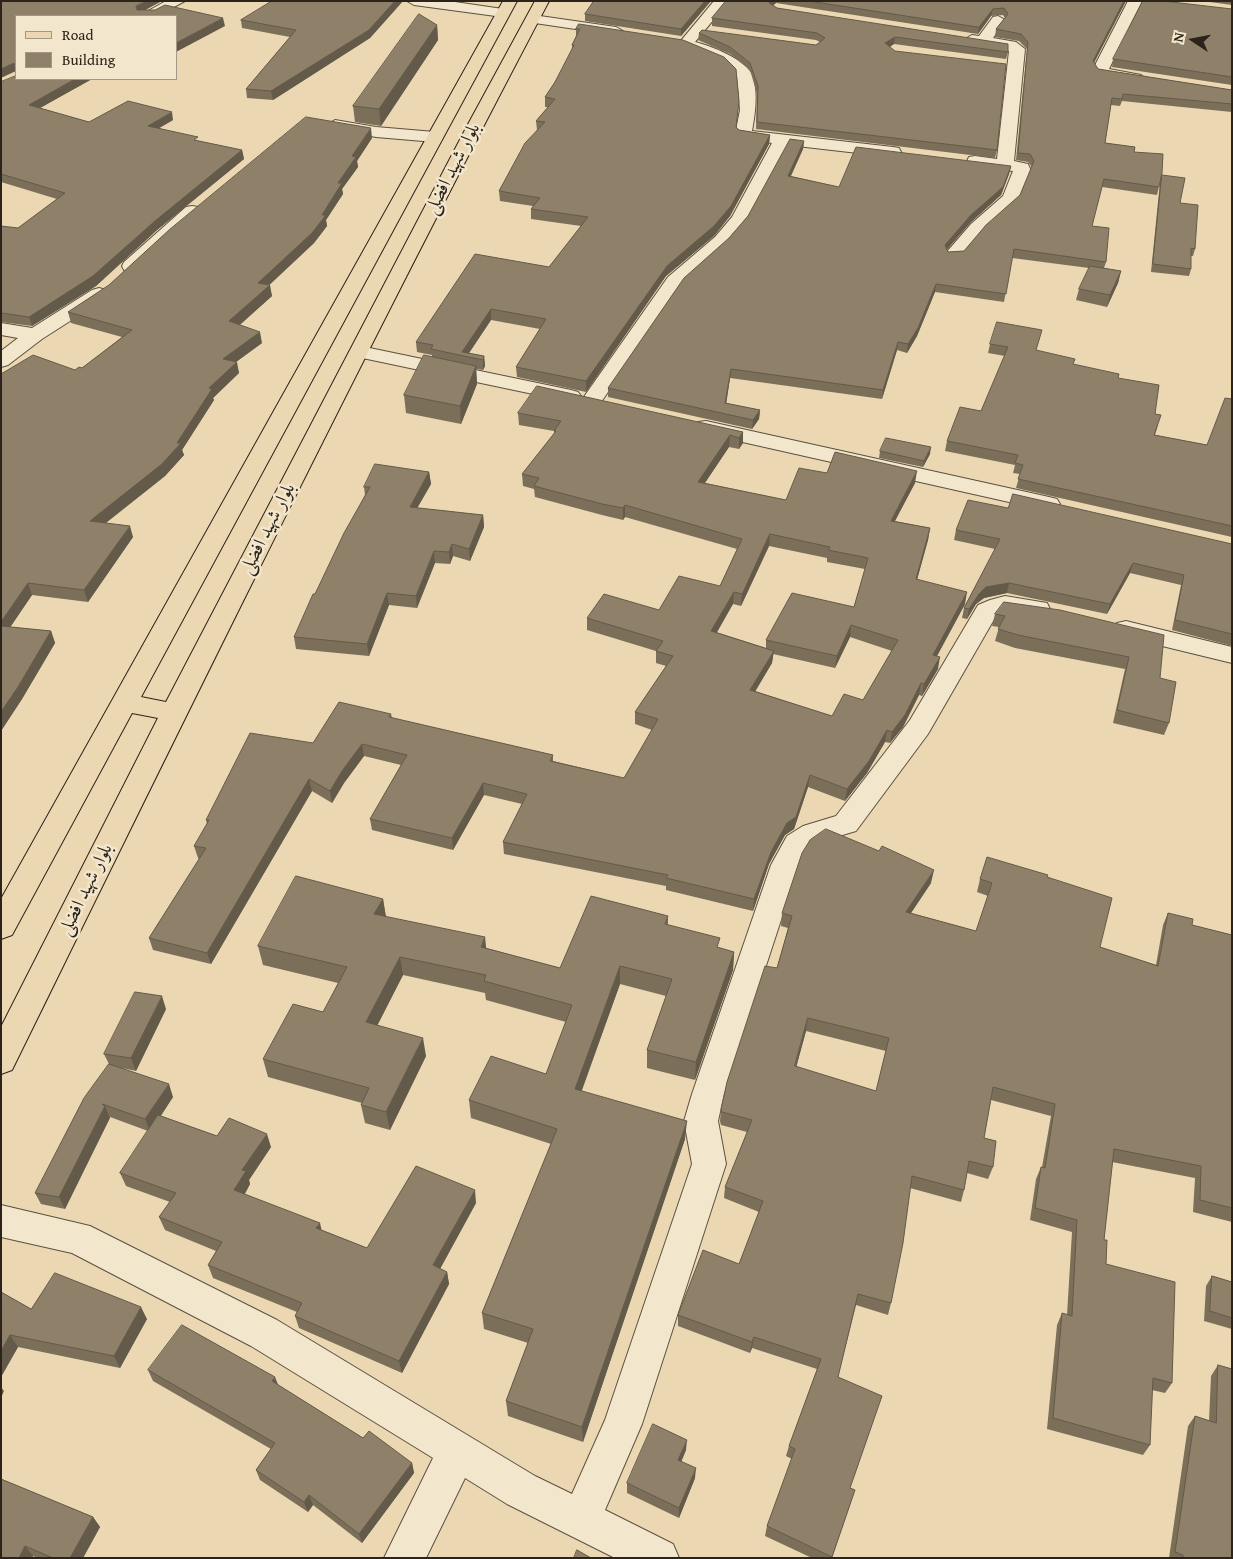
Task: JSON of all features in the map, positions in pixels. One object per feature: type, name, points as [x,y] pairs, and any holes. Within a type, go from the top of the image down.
[{"type":"main road","name":"بلوار شهید افضلی","points":[[1,927],[506,7]]},
{"type":"main road","name":"بلوار شهید افضلی","points":[[1,1060],[174,712],[474,128],[537,10]]},
{"type":"main road","points":[[438,131],[474,128]]},
{"type":"main road","points":[[124,703],[174,712]]},
{"type":"street","points":[[414,1],[506,7]]},
{"type":"street","points":[[691,36],[722,1]]},
{"type":"street","points":[[1136,1],[1101,69],[1102,72],[1107,74],[1155,80]]},
{"type":"street","points":[[148,15],[170,2]]},
{"type":"street","points":[[537,10],[632,33]]},
{"type":"street","points":[[983,41],[998,20]]},
{"type":"street","points":[[668,40],[715,33]]},
{"type":"street","points":[[691,36],[730,62],[745,76],[748,110],[743,135],[911,154]]},
{"type":"street","points":[[954,36],[1014,46],[1017,49],[1005,165]]},
{"type":"street","points":[[997,64],[1016,66]]},
{"type":"street","points":[[322,123],[376,132],[438,131]]},
{"type":"street","points":[[360,352],[602,403],[675,282],[721,241],[740,219],[782,140]]},
{"type":"street","points":[[954,254],[977,228],[1012,198],[1022,168],[958,160]]},
{"type":"street","points":[[1,361],[35,335],[114,282],[164,234],[208,198]]},
{"type":"street","points":[[1,328],[35,335]]},
{"type":"street","points":[[690,423],[1069,509]]},
{"type":"street","points":[[580,1519],[623,1424],[709,1164],[701,1121],[708,1094],[785,864],[798,844],[813,833],[846,824],[919,727],[986,611],[994,605],[1007,604],[1057,612]]},
{"type":"street","points":[[1103,624],[1232,656]]},
{"type":"street","points":[[1,1221],[78,1238],[264,1333],[522,1490],[659,1558]]},
{"type":"street","points":[[404,1558],[458,1451]]},
{"type":"building","points":[[1,1],[146,1],[136,6],[137,10],[155,10],[165,5],[223,18],[178,42],[178,15],[15,15],[15,66],[14,63],[1,69]]},
{"type":"building","points":[[272,1],[395,1],[369,30],[271,91],[246,89],[296,30],[241,20]]},
{"type":"building","points":[[594,1],[705,1],[681,29],[585,14]]},
{"type":"building","points":[[726,1],[770,1],[769,3],[777,8],[1008,44],[1008,52],[895,37],[885,43],[895,51],[1006,64],[997,150],[757,122],[758,86],[750,63],[730,47],[699,33],[702,30],[816,45],[825,38],[817,33],[712,18]]},
{"type":"building","points":[[809,1],[1124,1],[1093,61],[1098,69],[1232,90],[1232,104],[1123,94],[1122,99],[1112,98],[1105,143],[1135,147],[1134,152],[1163,154],[1159,187],[1104,179],[1092,226],[1109,228],[1106,262],[1014,249],[1006,294],[936,284],[918,328],[908,344],[898,342],[883,390],[731,369],[725,403],[760,410],[753,420],[608,388],[684,278],[729,238],[748,216],[790,139],[804,141],[788,176],[839,187],[856,147],[1011,166],[1003,187],[971,215],[945,245],[948,252],[964,251],[986,225],[1020,195],[1034,161],[1030,154],[1018,153],[1028,42],[1021,34],[996,29],[1008,14],[1004,8],[993,9],[979,27]]},
{"type":"building","points":[[1143,1],[1163,1],[1232,9],[1232,77],[1113,59]]},
{"type":"building","points":[[419,14],[437,25],[379,109],[353,106]]},
{"type":"building","points":[[579,24],[683,40],[724,57],[736,69],[739,101],[736,127],[739,130],[770,135],[731,206],[714,226],[667,266],[586,381],[516,367],[546,319],[491,309],[462,352],[484,356],[483,360],[431,349],[433,345],[416,342],[475,254],[549,267],[588,217],[531,209],[540,198],[499,191],[525,143],[545,122],[536,121],[555,99],[545,97],[574,45],[572,45],[580,29],[576,29]]},
{"type":"building","points":[[15,76],[15,80],[73,80],[29,105],[89,122],[128,101],[172,112],[148,126],[198,137],[194,140],[242,150],[155,221],[93,276],[29,317],[1,313],[1,226],[18,228],[65,193],[1,174],[1,82]]},
{"type":"building","points":[[306,117],[371,128],[352,156],[356,157],[338,183],[342,183],[322,215],[326,215],[312,233],[258,283],[270,285],[229,321],[260,332],[223,359],[237,362],[209,388],[212,389],[177,443],[181,443],[162,464],[90,521],[130,526],[84,590],[28,583],[1,622],[1,374],[33,355],[75,370],[79,367],[82,368],[132,330],[68,312],[109,285],[169,230]]},
{"type":"building","points":[[1162,175],[1185,178],[1180,203],[1198,205],[1195,249],[1191,248],[1191,269],[1153,264]]},
{"type":"building","points":[[1090,266],[1121,271],[1110,295],[1079,289]]},
{"type":"building","points":[[997,322],[1042,330],[1036,350],[1075,359],[1073,364],[1119,374],[1118,378],[1159,385],[1155,414],[1161,415],[1154,435],[1207,445],[1225,398],[1232,399],[1232,526],[1018,479],[1023,465],[1015,463],[1018,455],[947,441],[960,407],[981,411],[1008,347],[990,344]]},
{"type":"building","points":[[424,355],[476,366],[460,406],[404,395]]},
{"type":"building","points":[[537,386],[743,432],[739,438],[730,435],[698,482],[786,500],[799,468],[827,473],[835,452],[917,471],[891,521],[930,528],[916,579],[967,592],[933,655],[940,657],[924,684],[921,683],[905,715],[892,732],[887,730],[869,761],[847,789],[810,775],[796,817],[787,823],[771,852],[754,899],[666,878],[668,875],[503,842],[527,794],[483,783],[452,838],[370,819],[407,755],[362,744],[330,791],[309,779],[207,953],[149,938],[206,848],[194,846],[209,820],[206,820],[250,733],[313,743],[339,702],[391,714],[389,717],[553,755],[550,761],[624,778],[658,719],[635,712],[673,656],[656,651],[663,641],[587,618],[604,594],[659,610],[679,576],[720,586],[742,539],[625,505],[623,508],[602,504],[534,486],[539,478],[522,474],[556,431],[554,431],[561,421],[518,413]],"holes":[[[770,534],[830,547],[828,550],[868,558],[854,607],[792,593],[766,640],[837,656],[851,625],[898,640],[863,700],[844,694],[832,716],[750,690],[774,651],[711,631],[734,592],[742,594]]]},
{"type":"building","points":[[886,438],[931,447],[924,461],[880,451]]},
{"type":"building","points":[[375,464],[429,472],[410,507],[483,515],[469,549],[452,544],[449,552],[434,551],[416,596],[387,593],[367,644],[294,637],[313,594],[315,594],[344,533],[370,487],[364,487]]},
{"type":"building","points":[[1013,494],[1232,544],[1232,634],[1175,620],[1184,575],[1133,563],[1110,604],[1009,583],[986,587],[969,609],[964,608],[1000,539],[956,530],[968,500],[1008,508]]},
{"type":"building","points":[[1004,602],[1060,610],[1164,635],[1160,678],[1176,682],[1169,723],[1117,710],[1129,657],[1018,635],[998,629],[1005,616],[995,614]]},
{"type":"building","points":[[1,626],[51,631],[1,712]]},
{"type":"building","points":[[826,829],[879,851],[882,846],[934,870],[906,912],[976,931],[992,883],[980,879],[987,857],[1048,875],[1047,877],[1112,898],[1100,947],[1158,966],[1168,913],[1193,919],[1192,925],[1232,935],[1232,1208],[1200,1200],[1201,1166],[1114,1149],[1104,1240],[1107,1240],[1106,1264],[1175,1282],[1172,1383],[1153,1378],[1150,1445],[1053,1418],[1062,1313],[1072,1316],[1077,1220],[1035,1208],[1041,1167],[1045,1168],[1055,1104],[993,1087],[984,1138],[996,1141],[993,1167],[969,1161],[964,1190],[912,1176],[903,1243],[891,1303],[858,1294],[838,1377],[882,1396],[850,1488],[855,1490],[832,1557],[767,1526],[795,1449],[789,1446],[821,1359],[754,1337],[752,1342],[678,1315],[703,1250],[739,1264],[763,1201],[725,1187],[752,1120],[722,1112],[721,1109],[727,1082],[765,966],[777,968],[792,916],[782,913],[802,853],[810,840]],"holes":[[[808,1018],[889,1038],[876,1091],[795,1066]]]},
{"type":"building","points":[[296,876],[383,899],[374,914],[485,937],[481,947],[560,968],[591,896],[668,916],[665,924],[720,938],[717,947],[734,952],[696,1062],[647,1050],[672,979],[620,966],[575,1089],[687,1121],[582,1427],[506,1401],[533,1329],[482,1313],[557,1129],[469,1100],[491,1056],[546,1074],[572,1005],[484,981],[486,975],[400,957],[366,1022],[423,1038],[386,1112],[361,1105],[369,1088],[263,1059],[293,1004],[323,1012],[347,967],[258,946]]},
{"type":"building","points":[[135,992],[162,996],[131,1058],[104,1054]]},
{"type":"building","points":[[109,1064],[169,1084],[145,1119],[102,1104],[105,1106],[59,1197],[35,1193],[84,1098]]},
{"type":"building","points":[[158,1115],[217,1136],[229,1118],[267,1134],[242,1170],[246,1171],[234,1190],[320,1223],[316,1228],[367,1248],[416,1166],[475,1190],[433,1265],[447,1272],[399,1361],[295,1316],[302,1303],[208,1265],[222,1242],[159,1217],[176,1193],[120,1173]]},
{"type":"building","points":[[55,1273],[141,1307],[114,1356],[10,1335],[1,1351],[1,1292],[31,1309]]},
{"type":"building","points":[[1212,1276],[1232,1282],[1232,1318],[1210,1311]]},
{"type":"building","points":[[182,1325],[275,1377],[272,1381],[363,1438],[369,1431],[412,1463],[359,1534],[309,1495],[304,1502],[256,1470],[275,1443],[148,1370]]},
{"type":"building","points":[[1218,1365],[1232,1369],[1232,1558],[1183,1558],[1183,1555],[1175,1552],[1195,1416],[1216,1423]]},
{"type":"building","points":[[653,1424],[687,1440],[678,1460],[696,1468],[679,1508],[627,1483]]},
{"type":"building","points":[[1,1479],[93,1517],[70,1558],[53,1558],[25,1546],[19,1558],[1,1558]]},
{"type":"building","points":[[577,1550],[591,1558],[574,1558]]}]
